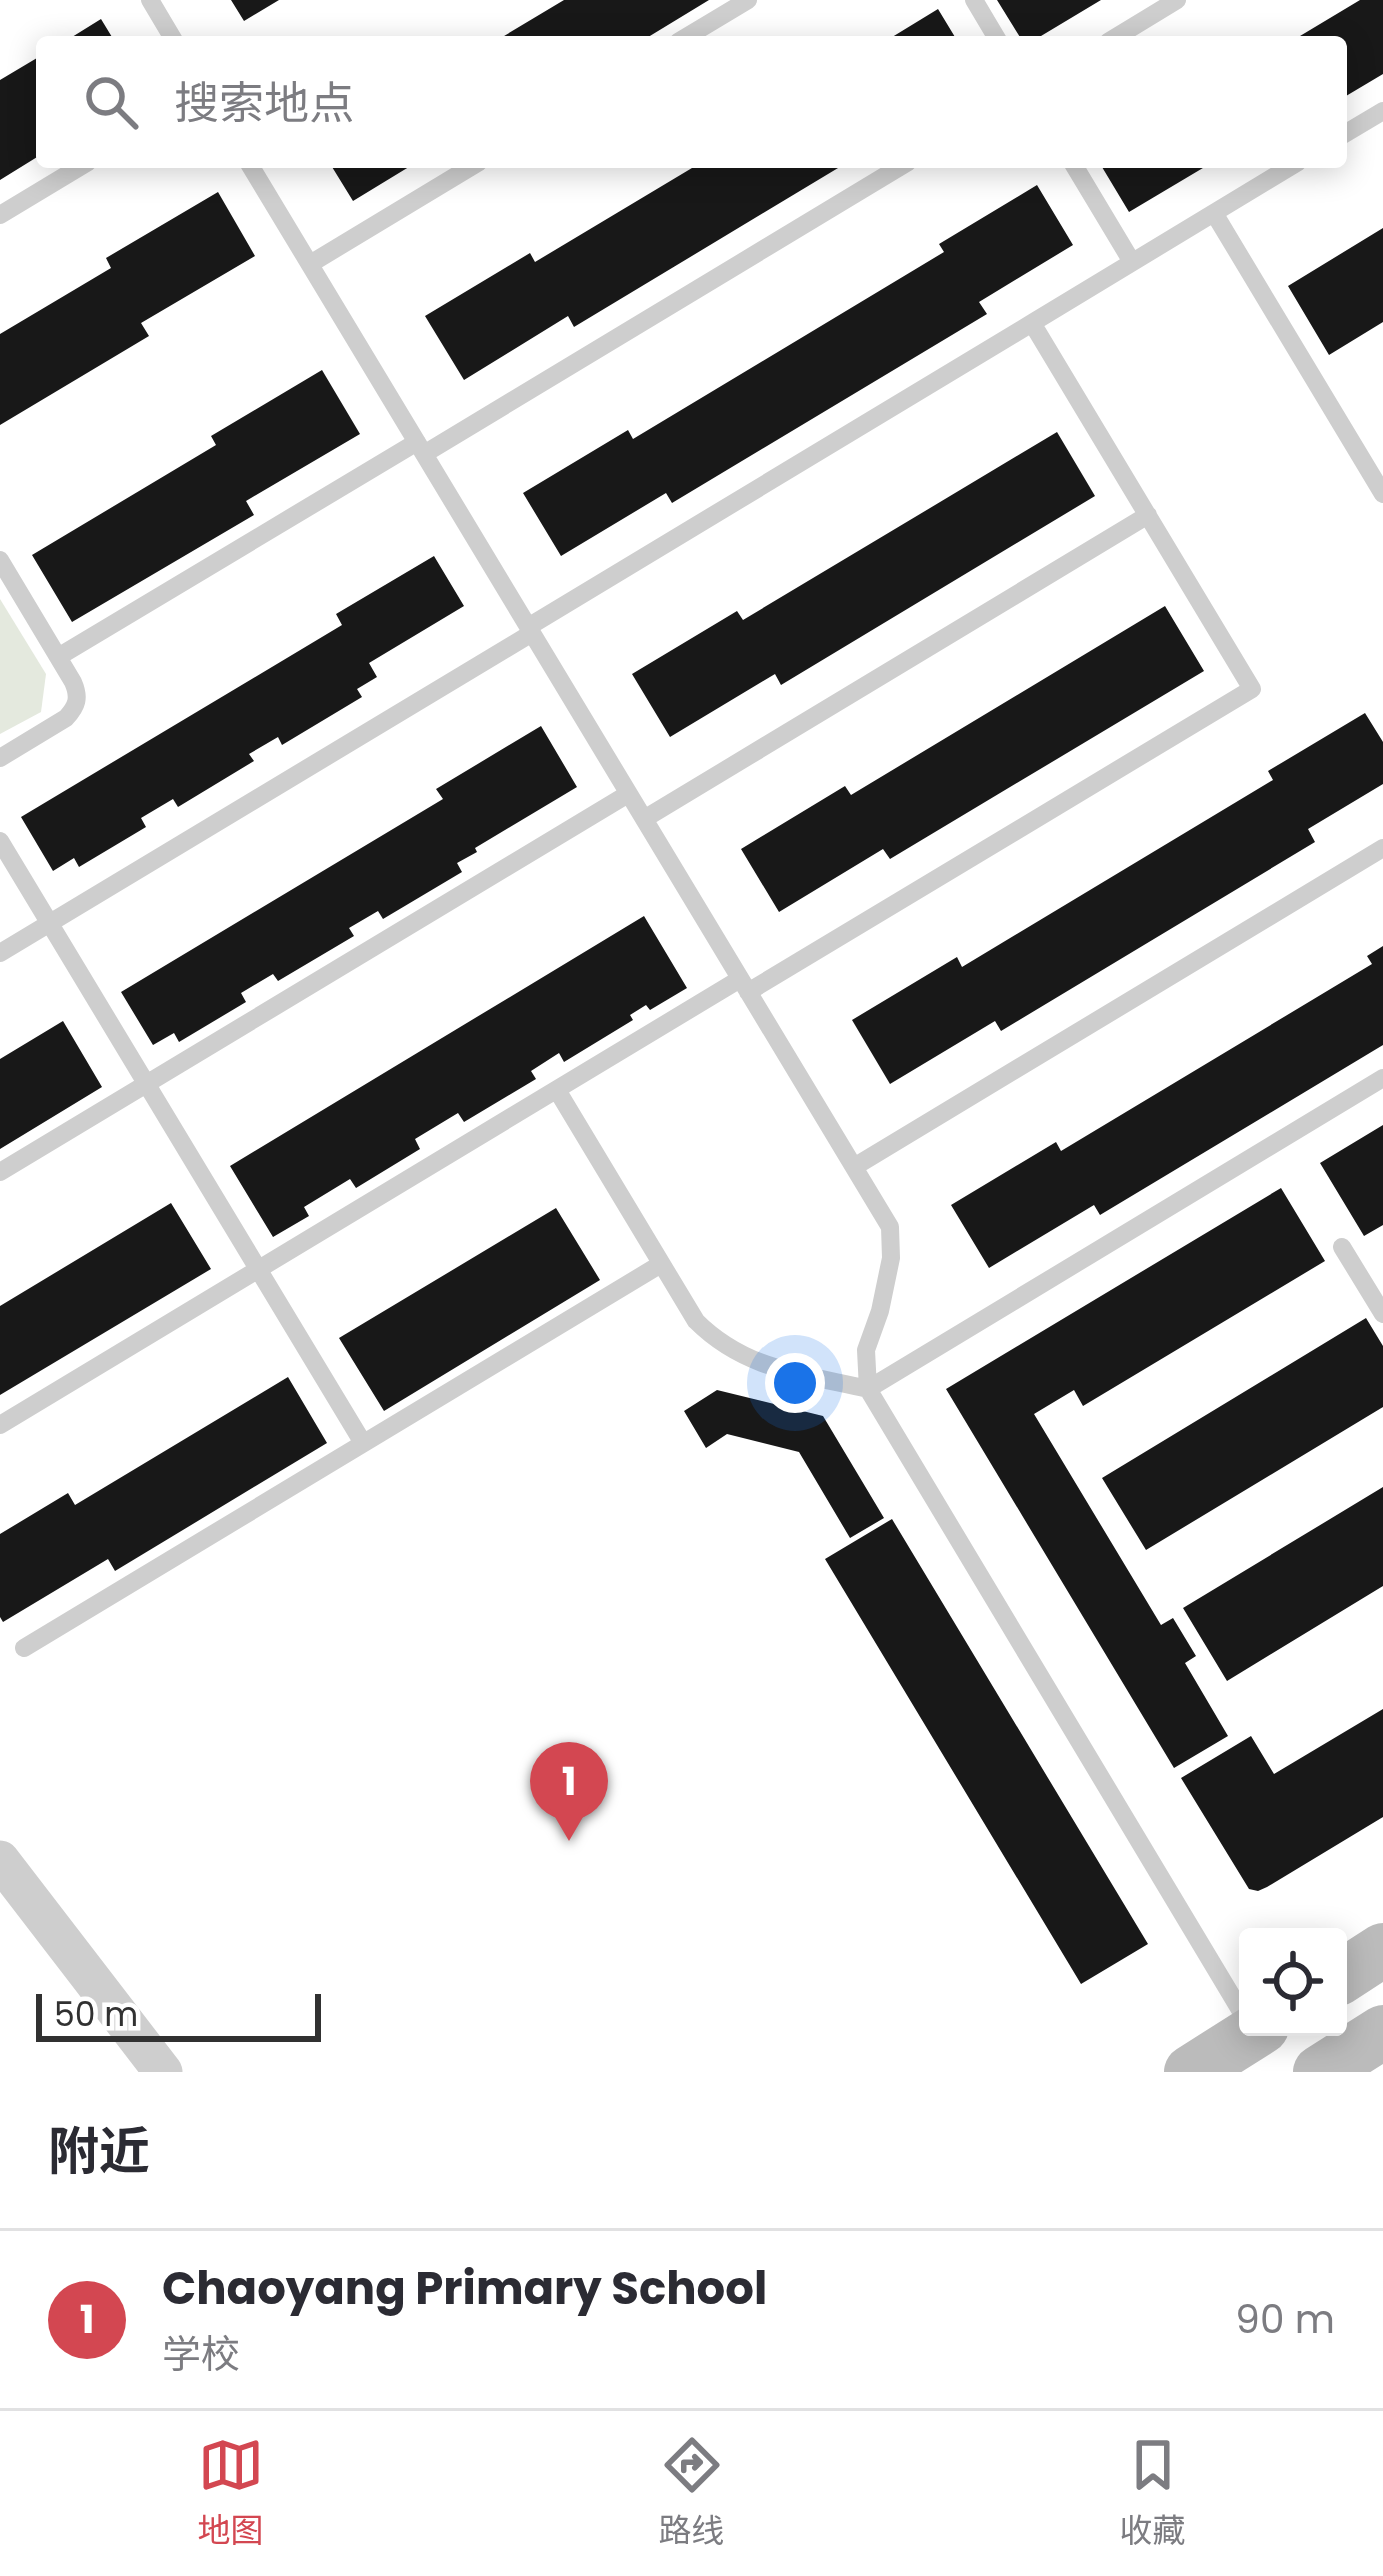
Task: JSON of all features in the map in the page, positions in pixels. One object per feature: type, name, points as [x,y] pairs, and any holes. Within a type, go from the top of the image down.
[{"type":"main road","points":[[1347,1973],[1383,1950]]},
{"type":"main road","points":[[1320,2072],[1383,2032]]},
{"type":"main road","points":[[1191,2072],[1241,2036]]},
{"type":"street","points":[[0,1860],[163,2072]]},
{"type":"lane","points":[[150,0],[172,36]]},
{"type":"lane","points":[[688,36],[748,0]]},
{"type":"lane","points":[[974,0],[995,36]]},
{"type":"lane","points":[[1118,36],[1178,0]]},
{"type":"lane","points":[[1347,132],[1383,111]]},
{"type":"lane","points":[[0,215],[78,168]]},
{"type":"lane","points":[[252,168],[890,1227],[891,1258],[866,1350],[868,1389],[1239,2004]]},
{"type":"lane","points":[[310,264],[469,168]]},
{"type":"lane","points":[[58,657],[898,168]]},
{"type":"lane","points":[[1076,168],[1132,262]]},
{"type":"lane","points":[[0,953],[1288,168]]},
{"type":"lane","points":[[1214,213],[1383,494]]},
{"type":"lane","points":[[0,1425],[557,1090],[1252,688],[1032,323]]},
{"type":"lane","points":[[644,819],[1148,515]]},
{"type":"lane","points":[[0,560],[78,698],[66,718],[0,758]]},
{"type":"lane","points":[[0,1172],[628,794]]},
{"type":"lane","points":[[0,841],[363,1443]]},
{"type":"lane","points":[[854,1167],[1383,848]]},
{"type":"lane","points":[[557,1090],[696,1321],[760,1364],[868,1389],[1383,1078]]},
{"type":"lane","points":[[1342,1247],[1383,1314]]},
{"type":"lane","points":[[24,1648],[661,1264]]},
{"type":"shaded area","points":[[0,599],[46,674],[41,712],[0,734]]},
{"type":"building","points":[[231,0],[279,0],[244,21]]},
{"type":"building","points":[[564,0],[709,0],[650,36],[504,36]]},
{"type":"building","points":[[997,0],[1101,0],[1041,36],[1019,36]]},
{"type":"building","points":[[1360,0],[1383,0],[1383,74],[1347,95],[1347,36],[1300,36]]},
{"type":"building","points":[[938,9],[954,36],[894,36]]},
{"type":"building","points":[[101,19],[111,36],[74,36]]},
{"type":"building","points":[[36,59],[36,158],[0,180],[0,80]]},
{"type":"building","points":[[333,168],[407,168],[353,201]]},
{"type":"building","points":[[692,168],[838,168],[574,327],[568,316],[464,380],[425,316],[530,253],[535,262]]},
{"type":"building","points":[[1103,168],[1203,168],[1129,212]]},
{"type":"building","points":[[1037,185],[1073,245],[979,302],[987,314],[672,503],[666,493],[561,556],[523,493],[628,430],[633,439],[944,252],[939,244]]},
{"type":"building","points":[[218,192],[255,256],[141,323],[149,336],[0,425],[0,334],[111,268],[106,258]]},
{"type":"building","points":[[1383,228],[1383,322],[1329,355],[1288,286]]},
{"type":"building","points":[[322,370],[360,434],[246,501],[254,515],[72,622],[32,555],[216,445],[211,436]]},
{"type":"building","points":[[1057,432],[1095,496],[781,685],[775,674],[670,737],[632,674],[737,611],[743,620]]},
{"type":"building","points":[[434,556],[464,606],[369,663],[377,677],[357,689],[362,697],[282,745],[278,737],[249,754],[254,761],[178,807],[173,799],[141,818],[146,827],[79,867],[74,858],[53,871],[21,817],[342,625],[336,614]]},
{"type":"building","points":[[1165,606],[1204,671],[890,859],[883,849],[779,912],[741,849],[845,786],[851,795]]},
{"type":"building","points":[[1365,713],[1383,742],[1383,784],[1308,829],[1315,842],[1001,1031],[995,1021],[890,1084],[852,1020],[957,957],[962,967],[1273,780],[1268,771]]},
{"type":"building","points":[[541,726],[577,787],[475,848],[477,852],[457,863],[462,872],[383,919],[378,911],[349,928],[354,936],[278,981],[273,974],[241,993],[246,1002],[179,1042],[174,1033],[153,1045],[121,992],[443,799],[436,789]]},
{"type":"building","points":[[644,916],[687,988],[650,1010],[646,1005],[630,1015],[633,1020],[564,1062],[559,1053],[531,1071],[536,1079],[464,1122],[458,1113],[415,1139],[420,1149],[356,1188],[350,1179],[304,1207],[309,1216],[273,1237],[230,1166]]},
{"type":"building","points":[[1383,946],[1383,1045],[1100,1215],[1094,1205],[989,1268],[951,1205],[1056,1142],[1061,1151],[1372,964],[1367,956]]},
{"type":"building","points":[[63,1021],[102,1087],[0,1149],[0,1059]]},
{"type":"building","points":[[1383,1125],[1383,1225],[1364,1236],[1320,1163]]},
{"type":"building","points":[[1281,1188],[1325,1261],[1083,1406],[1074,1390],[1034,1414],[1161,1625],[1173,1618],[1196,1656],[1185,1663],[1228,1736],[1174,1768],[946,1389]]},
{"type":"building","points":[[171,1203],[211,1269],[0,1395],[0,1306]]},
{"type":"building","points":[[556,1208],[600,1280],[384,1411],[339,1338]]},
{"type":"building","points":[[1366,1318],[1383,1346],[1383,1407],[1146,1550],[1102,1478]]},
{"type":"building","points":[[288,1377],[327,1443],[115,1571],[108,1559],[3,1622],[0,1534],[68,1493],[75,1505]]},
{"type":"building","points":[[717,1390],[823,1416],[884,1518],[850,1538],[799,1452],[727,1434],[706,1448],[684,1411]]},
{"type":"building","points":[[1383,1487],[1383,1586],[1227,1681],[1183,1608]]},
{"type":"building","points":[[892,1519],[1148,1944],[1081,1984],[825,1559]]},
{"type":"building","points":[[1383,1709],[1383,1817],[1267,1887],[1249,1889],[1181,1778],[1251,1736],[1274,1774]]},
{"type":"place","name":"Chaoyang Primary School","points":[[569,1841]]}]
